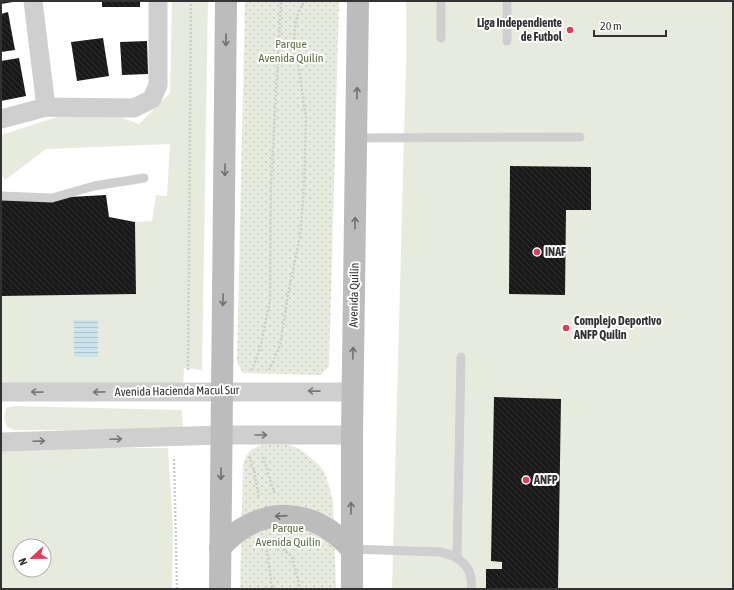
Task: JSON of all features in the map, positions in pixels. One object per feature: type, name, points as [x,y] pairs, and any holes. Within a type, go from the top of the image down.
[{"type":"main road","points":[[220,589],[226,1]]},
{"type":"main road","name":"Avenida Quilín","points":[[352,589],[352,392],[358,1]]},
{"type":"main road","points":[[220,548],[239,530],[294,516],[320,523],[342,539],[351,549]]},
{"type":"street","points":[[33,1],[46,107]]},
{"type":"street","points":[[1,119],[46,107],[134,108],[152,99],[158,85],[158,1]]},
{"type":"street","name":"Avenida Hacienda Macul Sur","points":[[1,392],[352,392]]},
{"type":"street","points":[[1,442],[222,435],[352,435]]},
{"type":"lane","points":[[441,1],[441,38]]},
{"type":"lane","points":[[507,1],[507,42]]},
{"type":"lane","points":[[356,138],[580,137]]},
{"type":"lane","points":[[1,196],[52,198],[94,186],[144,178]]},
{"type":"lane","points":[[458,558],[461,357]]},
{"type":"lane","points":[[351,549],[440,552],[458,558],[465,563],[472,580],[471,589]]},
{"type":"path","points":[[188,391],[191,1]]},
{"type":"path","points":[[254,391],[260,348],[270,301],[271,184],[281,1]]},
{"type":"path","points":[[254,391],[280,346],[288,294],[300,236],[304,189],[306,118],[294,36],[297,16],[304,1]]},
{"type":"path","points":[[254,435],[263,456],[270,523],[272,589]]},
{"type":"path","points":[[254,435],[247,445],[257,480],[270,523],[282,548],[292,557],[300,589]]},
{"type":"path","points":[[177,589],[174,460],[185,436]]},
{"type":"path","points":[[270,523],[282,548]]},
{"type":"green space","points":[[172,1],[208,1],[202,370],[184,368],[183,387],[1,384],[1,296],[136,294],[135,222],[152,221],[156,195],[167,196],[170,144],[46,149],[5,180],[1,174],[1,135],[57,117],[109,113],[139,124],[170,93]]},
{"type":"green space","name":"Parque Avenida Quilín","points":[[245,1],[339,1],[329,366],[321,375],[243,373],[237,362]]},
{"type":"green space","name":"Complejo Deportivo ANFP Quilin","points":[[406,1],[733,1],[733,589],[392,589],[406,60]]},
{"type":"green space","points":[[15,406],[182,410],[183,430],[14,430],[7,427],[4,419],[6,408]]},
{"type":"green space","name":"Parque Avenida Quilin","points":[[264,445],[289,445],[300,449],[319,465],[325,473],[333,500],[336,589],[240,589],[243,465],[246,457],[252,449]]},
{"type":"green space","points":[[1,448],[168,448],[173,528],[172,589],[1,589]]},
{"type":"water","points":[[74,320],[98,320],[98,357],[74,357]]},
{"type":"building","points":[[1,1],[13,1],[13,2],[1,4]]},
{"type":"building","points":[[102,1],[140,1],[140,7],[102,7]]},
{"type":"building","points":[[8,12],[15,50],[1,52],[1,14]]},
{"type":"building","points":[[103,38],[109,76],[77,81],[71,42]]},
{"type":"building","points":[[147,41],[148,74],[122,75],[120,42]]},
{"type":"building","points":[[19,58],[26,96],[1,101],[1,61]]},
{"type":"building","name":"INAF","points":[[510,166],[591,167],[591,210],[566,210],[565,295],[509,294]]},
{"type":"building","points":[[106,195],[109,217],[135,222],[136,294],[1,296],[1,196],[52,198]]},
{"type":"building","name":"ANFP","points":[[494,397],[561,399],[558,589],[486,589],[486,569],[502,569],[502,562],[491,561]]},
{"type":"place","name":"Liga Independiente de Futbol","points":[[570,30]]},
{"type":"place","name":"INAF","points":[[537,252]]},
{"type":"place","name":"Complejo Deportivo ANFP Quilin","points":[[566,328]]},
{"type":"place","name":"ANFP","points":[[526,480]]}]
